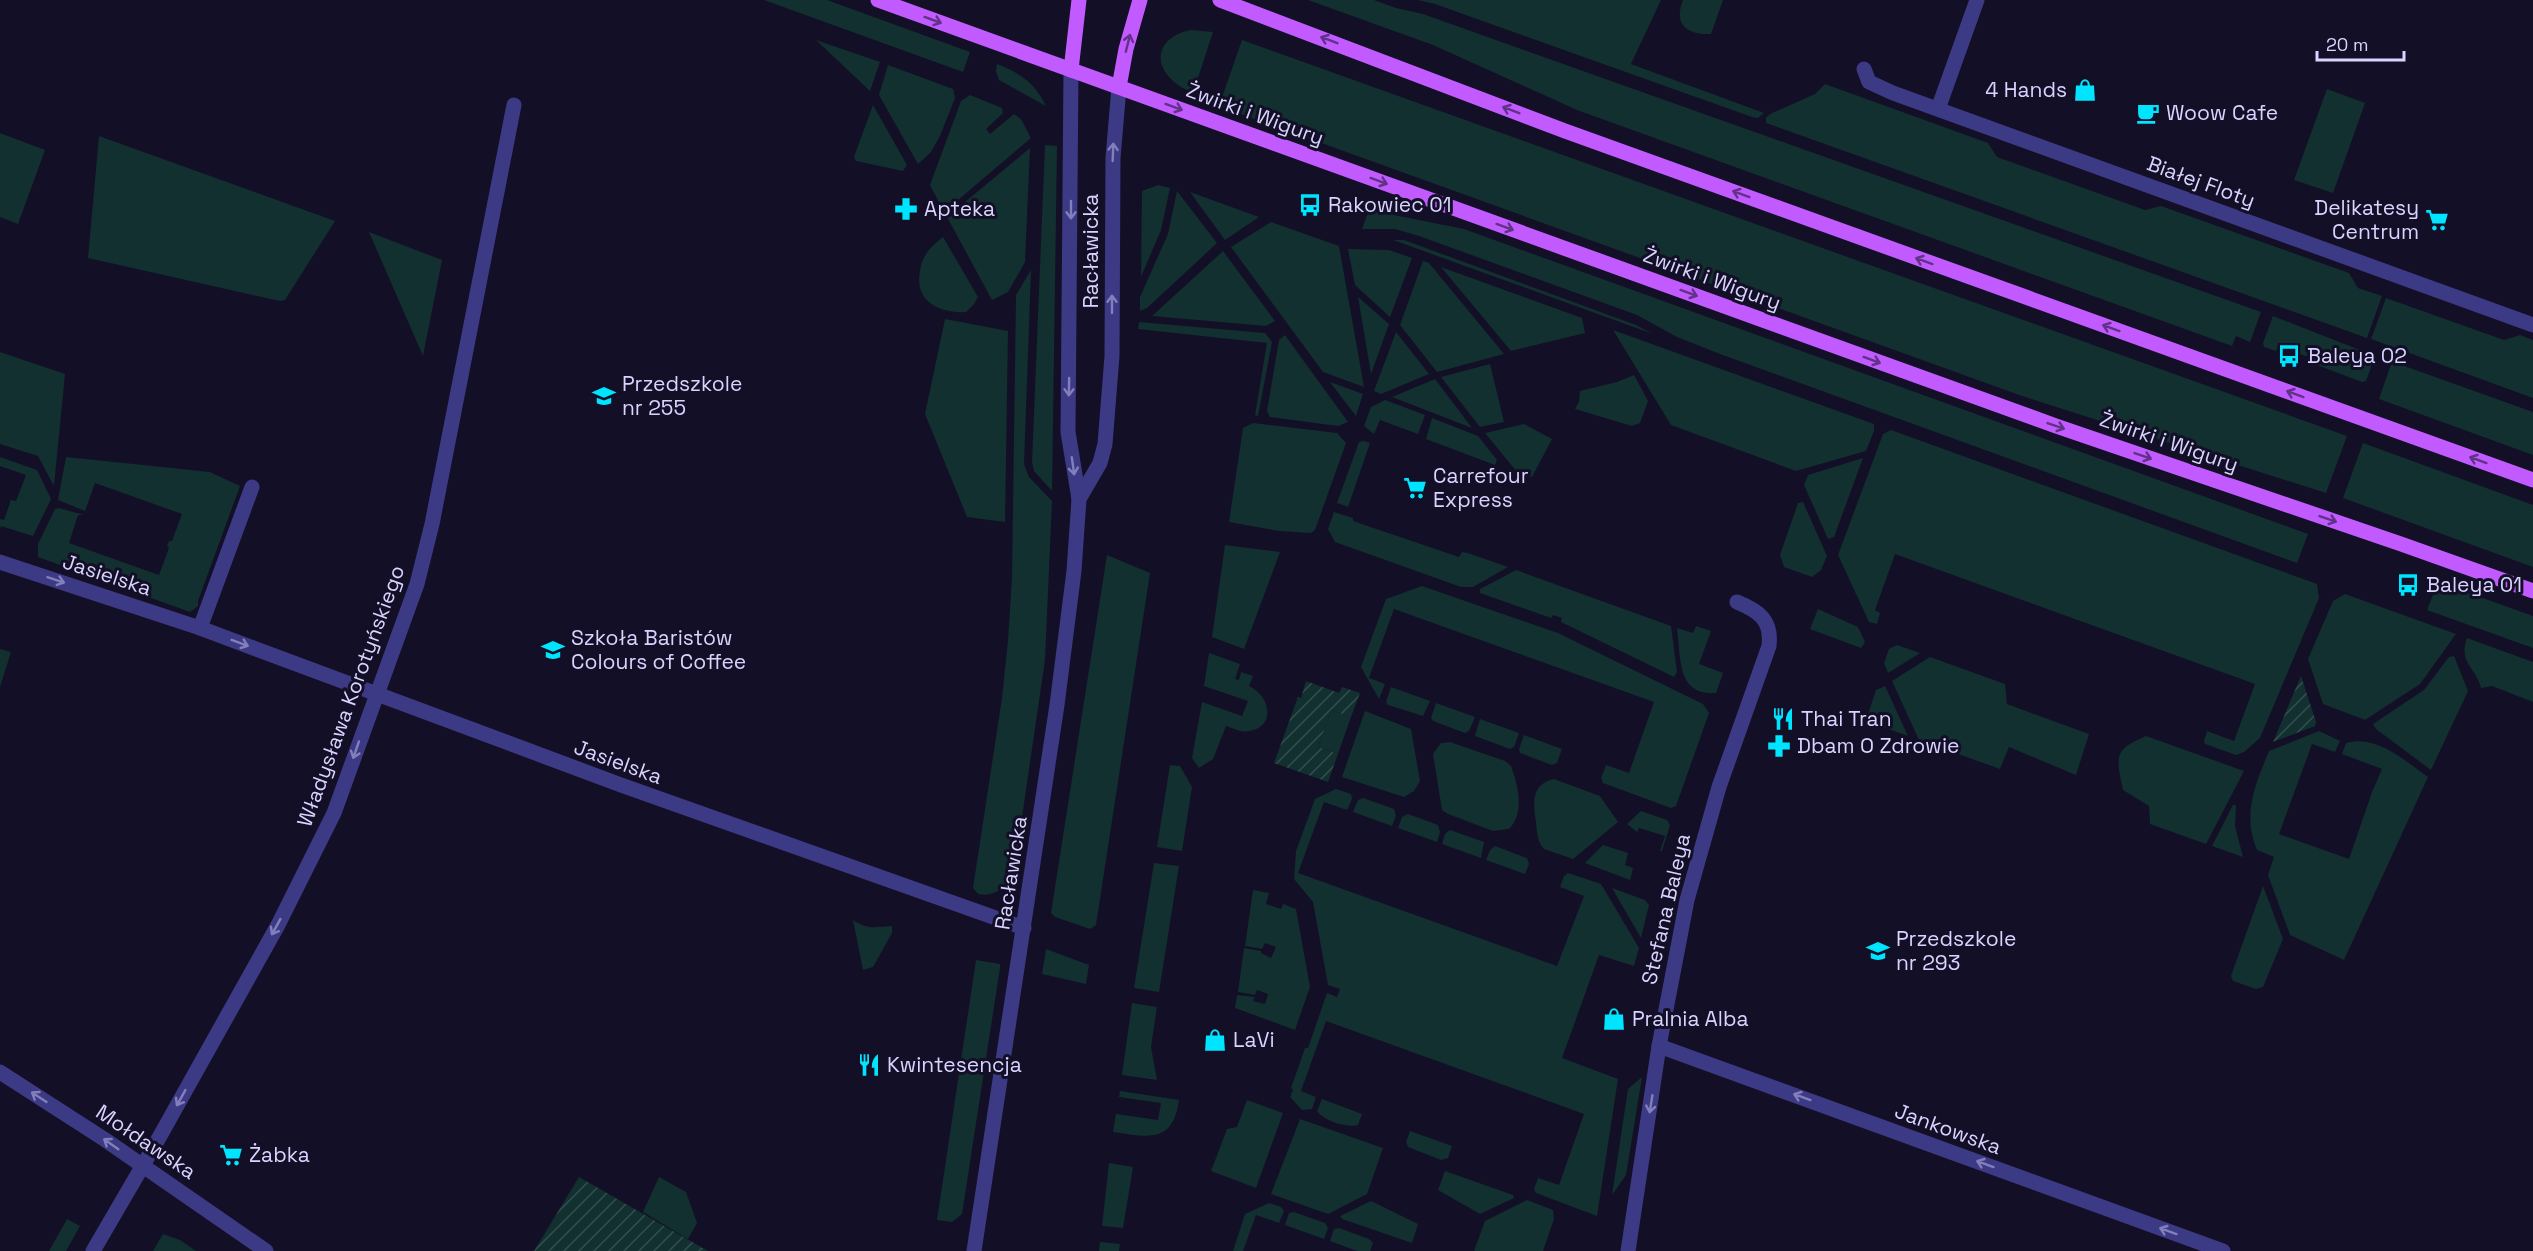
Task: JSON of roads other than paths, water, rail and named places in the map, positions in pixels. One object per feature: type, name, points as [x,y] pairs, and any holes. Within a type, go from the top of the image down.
[{"type":"main road","name":"Żwirki i Wigury","points":[[878,0],[2044,422],[2533,591]]},
{"type":"main road","name":"Racławicka","points":[[1071,70],[1079,0]]},
{"type":"main road","name":"Racławicka","points":[[1119,87],[1126,49],[1140,0]]},
{"type":"main road","points":[[1220,0],[1565,131],[2533,480]]},
{"type":"street","points":[[1938,109],[1977,0]]},
{"type":"street","name":"Białej Floty","points":[[1864,69],[1865,78],[1875,86],[2533,325]]},
{"type":"street","name":"Racławicka","points":[[974,1251],[1068,627],[1079,499],[1068,432],[1071,70]]},
{"type":"street","name":"Racławicka","points":[[1079,499],[1100,463],[1105,444],[1112,356],[1113,151],[1119,87]]},
{"type":"street","name":"Władysława Korotyńskiego","points":[[93,1251],[143,1166],[304,875],[334,813],[375,695],[390,661],[417,584],[432,524],[514,105]]},
{"type":"street","points":[[200,628],[252,487]]},
{"type":"street","name":"Jasielska","points":[[0,562],[200,628],[621,785],[1024,928]]},
{"type":"street","name":"Stefana Baleya","points":[[1628,1251],[1677,944],[1698,857],[1719,787],[1769,646],[1770,635],[1765,619],[1759,612],[1737,602]]},
{"type":"street","name":"Jankowska","points":[[1659,1046],[2223,1251]]},
{"type":"street","name":"Mołdawska","points":[[0,1072],[143,1166],[266,1251]]},
{"type":"place","name":"4 Hands","points":[[2085,90]]},
{"type":"place","name":"Woow Cafe","points":[[2148,113]]},
{"type":"place","name":"Rakowiec 01","points":[[1310,205]]},
{"type":"place","name":"Apteka","points":[[906,209]]},
{"type":"place","name":"Delikatesy Centrum","points":[[2437,220]]},
{"type":"place","name":"Baleya 02","points":[[2289,356]]},
{"type":"place","name":"Przedszkole nr 255","points":[[604,396]]},
{"type":"place","name":"Carrefour Express","points":[[1415,488]]},
{"type":"place","name":"Baleya 01","points":[[2408,585]]},
{"type":"place","name":"Szkoła Baristów Colours of Coffee","points":[[553,650]]},
{"type":"place","name":"Thai Tran","points":[[1783,719]]},
{"type":"place","name":"Dbam O Zdrowie","points":[[1779,746]]},
{"type":"place","name":"Przedszkole nr 293","points":[[1878,951]]},
{"type":"place","name":"Pralnia Alba","points":[[1614,1019]]},
{"type":"place","name":"LaVi","points":[[1215,1040]]},
{"type":"place","name":"Kwintesencja","points":[[869,1065]]},
{"type":"place","name":"Żabka","points":[[231,1155]]}]
